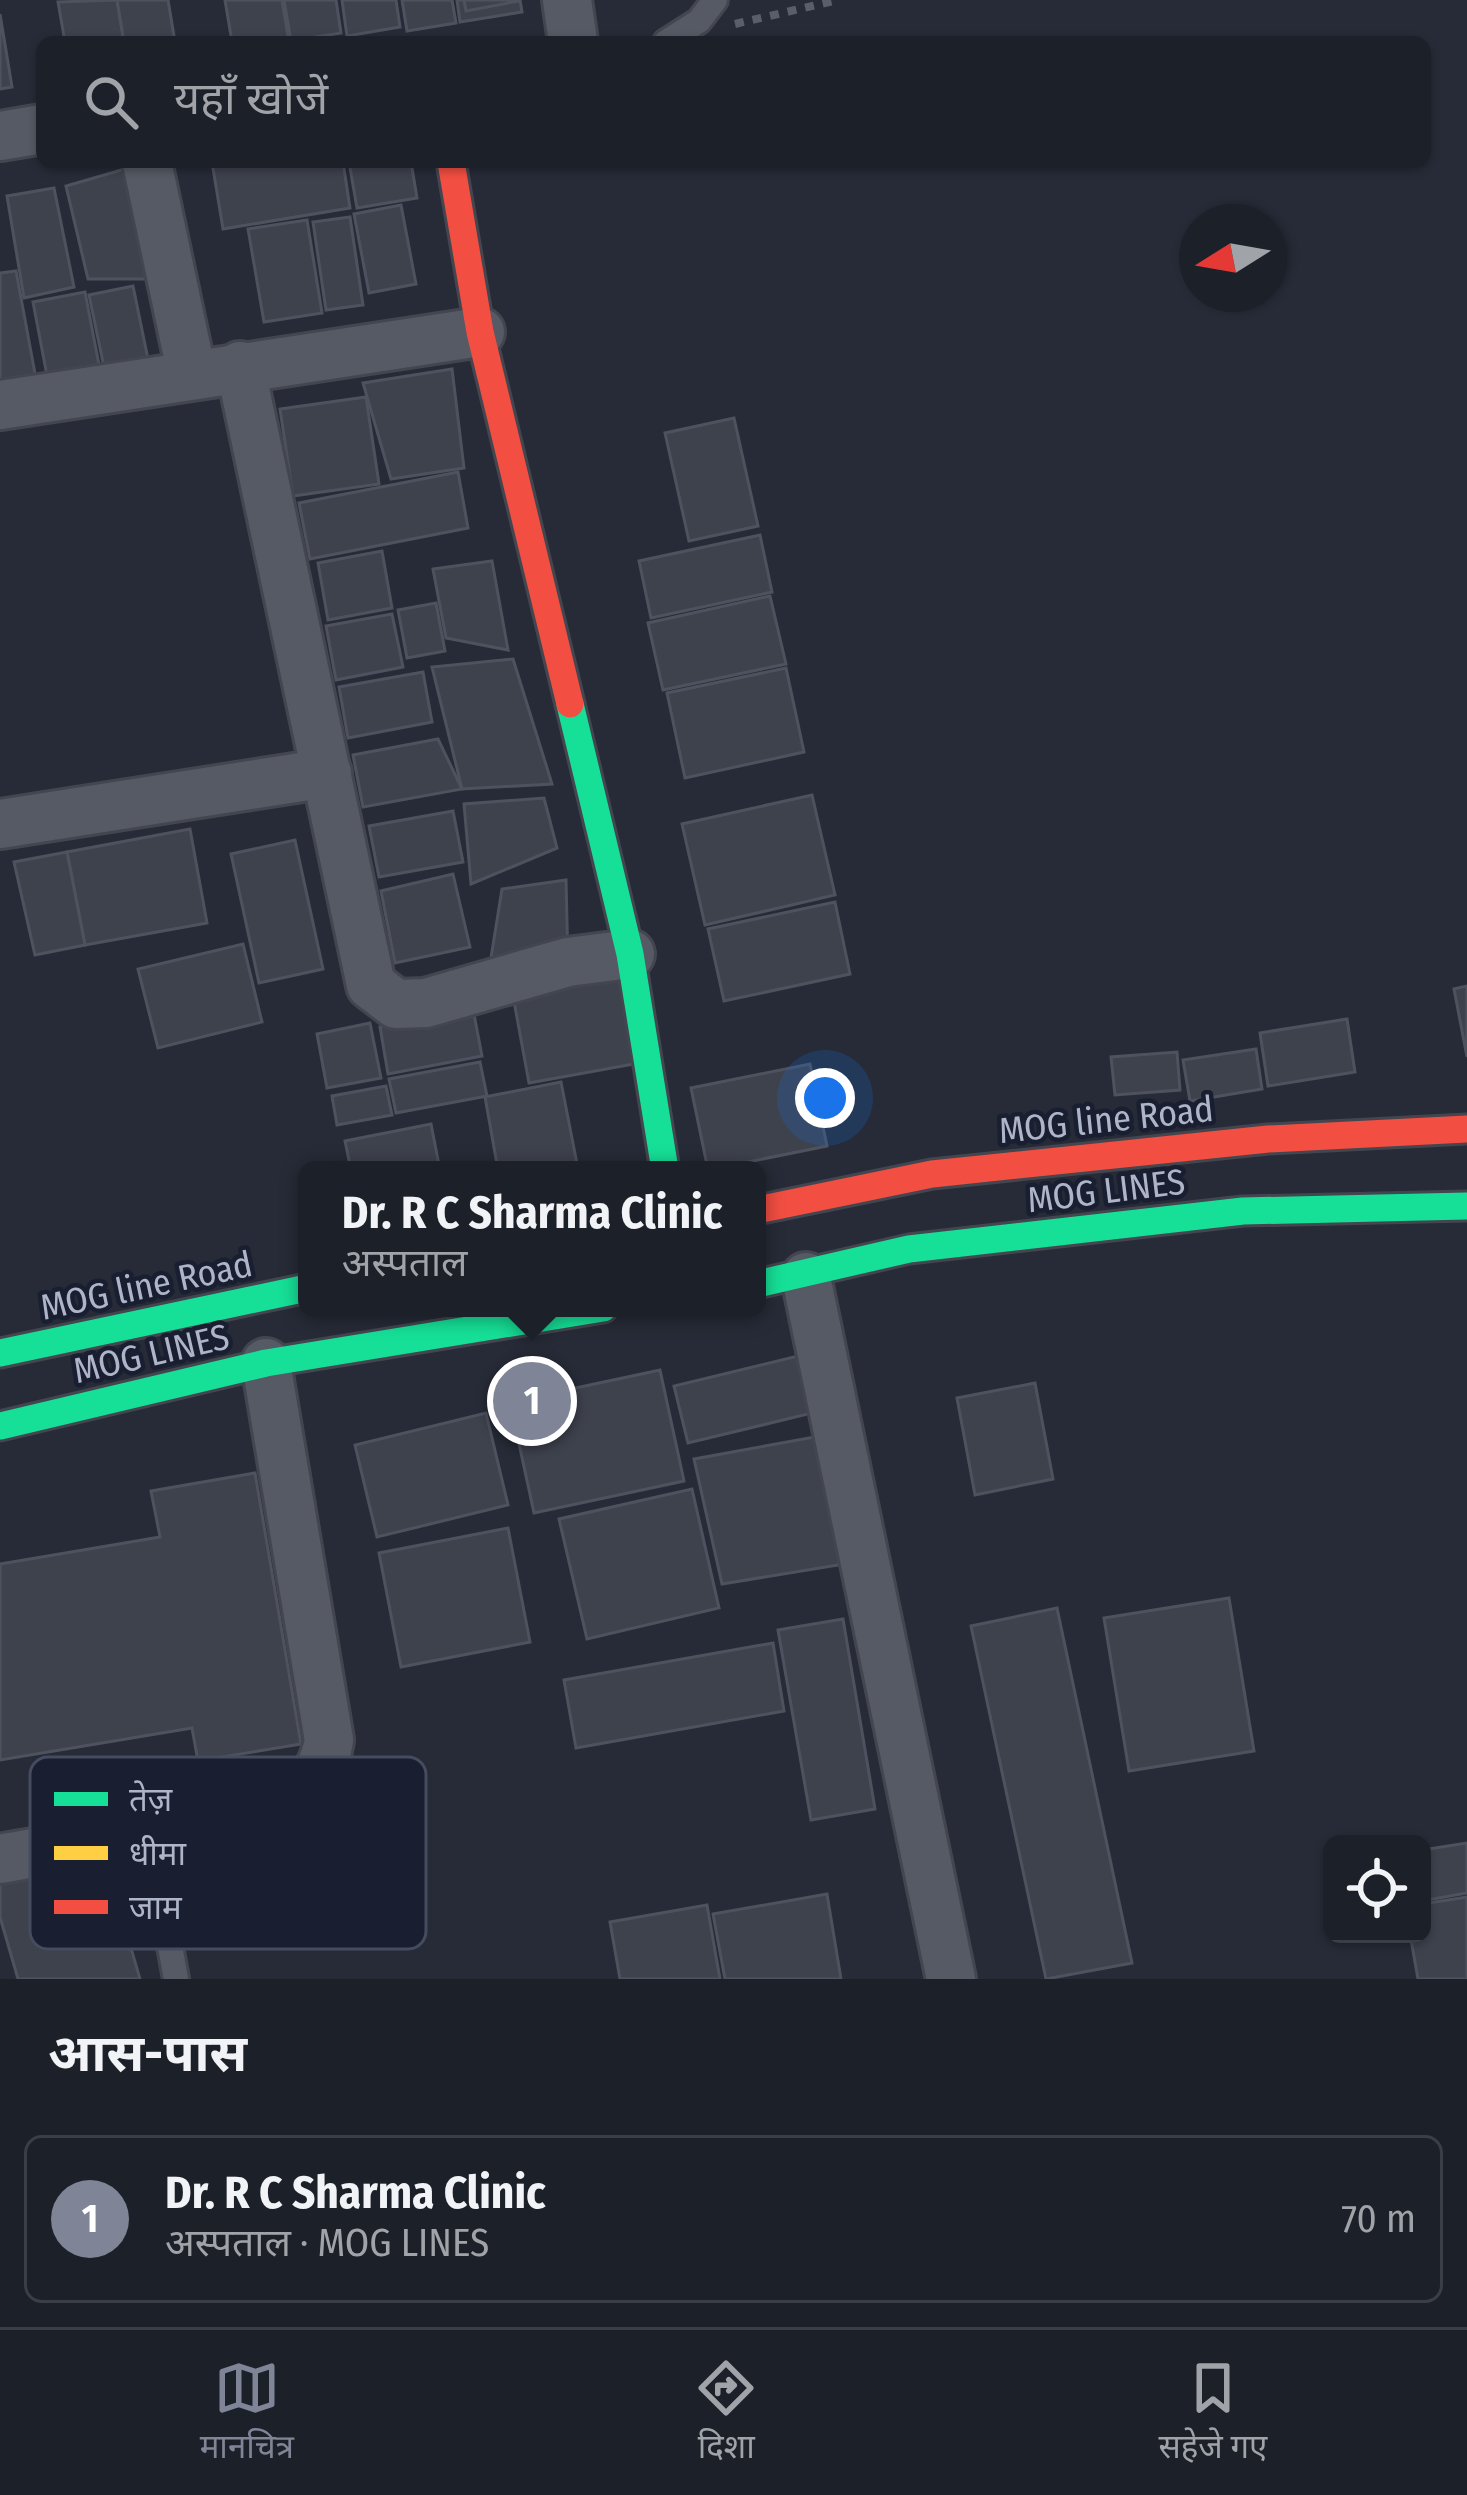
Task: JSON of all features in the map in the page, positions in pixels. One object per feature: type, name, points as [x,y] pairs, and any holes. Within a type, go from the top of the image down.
[{"type":"main road","points":[[452,168],[480,332],[630,954],[664,1161]]},
{"type":"main road","name":"MOG line Road","points":[[766,1208],[932,1174],[1268,1139],[1467,1129]]},
{"type":"main road","name":"MOG LINES","points":[[766,1283],[909,1250],[1243,1210],[1467,1206]]},
{"type":"main road","name":"MOG line Road","points":[[0,1354],[298,1290]]},
{"type":"main road","name":"MOG LINES","points":[[0,1426],[266,1363],[549,1317]]},
{"type":"street","points":[[567,0],[572,36]]},
{"type":"street","points":[[0,136],[36,130]]},
{"type":"street","points":[[148,168],[192,375]]},
{"type":"street","points":[[0,405],[480,332]]},
{"type":"street","points":[[240,366],[364,963],[379,996],[396,1004],[426,1003],[568,962],[630,954]]},
{"type":"street","points":[[0,824],[327,772]]},
{"type":"street","points":[[806,1276],[951,1979]]},
{"type":"street","points":[[266,1363],[329,1740],[326,1757]]},
{"type":"street","points":[[0,1858],[30,1852]]},
{"type":"lane","points":[[677,36],[715,0]]},
{"type":"lane","points":[[170,1949],[176,1979]]},
{"type":"path","points":[[687,36],[838,0]]},
{"type":"building","points":[[117,0],[123,36],[64,36],[58,2]]},
{"type":"building","points":[[117,0],[168,0],[174,36],[123,36]]},
{"type":"building","points":[[225,0],[282,0],[288,36],[231,36]]},
{"type":"building","points":[[284,0],[336,0],[341,33],[290,36]]},
{"type":"building","points":[[342,0],[396,0],[400,27],[347,36]]},
{"type":"building","points":[[402,0],[452,0],[456,23],[407,31]]},
{"type":"building","points":[[457,0],[520,0],[522,12],[460,22]]},
{"type":"building","points":[[464,0],[519,0],[519,1],[466,11]]},
{"type":"building","points":[[0,14],[12,87],[0,89]]},
{"type":"building","points":[[132,168],[150,279],[88,279],[66,186]]},
{"type":"building","points":[[213,168],[344,168],[350,208],[223,229]]},
{"type":"building","points":[[350,168],[412,168],[417,198],[357,208]]},
{"type":"building","points":[[54,188],[74,287],[24,298],[7,196]]},
{"type":"building","points":[[401,205],[416,284],[369,293],[354,214]]},
{"type":"building","points":[[350,217],[363,305],[326,310],[313,222]]},
{"type":"building","points":[[307,220],[322,313],[264,322],[248,229]]},
{"type":"building","points":[[16,271],[36,379],[0,386],[0,273]]},
{"type":"building","points":[[133,286],[149,364],[105,372],[89,295]]},
{"type":"building","points":[[85,292],[100,370],[48,381],[33,302]]},
{"type":"building","points":[[452,369],[464,468],[391,479],[363,383]]},
{"type":"building","points":[[366,397],[379,484],[293,496],[280,409]]},
{"type":"building","points":[[734,418],[758,526],[689,541],[665,433]]},
{"type":"building","points":[[458,472],[468,528],[310,559],[299,503]]},
{"type":"building","points":[[760,535],[772,592],[651,618],[639,561]]},
{"type":"building","points":[[382,551],[392,608],[328,620],[318,563]]},
{"type":"building","points":[[492,561],[508,650],[446,638],[433,569]]},
{"type":"building","points":[[770,596],[786,664],[663,690],[648,623]]},
{"type":"building","points":[[436,603],[445,651],[407,658],[398,610]]},
{"type":"building","points":[[392,614],[403,667],[336,680],[326,626]]},
{"type":"building","points":[[513,659],[552,784],[462,789],[432,667]]},
{"type":"building","points":[[786,668],[804,752],[685,778],[667,693]]},
{"type":"building","points":[[423,672],[432,722],[348,738],[339,687]]},
{"type":"building","points":[[438,739],[462,789],[363,807],[353,755]]},
{"type":"building","points":[[812,795],[835,895],[705,925],[682,824]]},
{"type":"building","points":[[544,798],[557,848],[471,884],[464,804]]},
{"type":"building","points":[[453,811],[463,862],[379,877],[369,826]]},
{"type":"building","points":[[190,829],[207,923],[85,945],[67,852]]},
{"type":"building","points":[[295,840],[323,969],[259,983],[231,854]]},
{"type":"building","points":[[67,852],[85,945],[35,955],[14,862]]},
{"type":"building","points":[[453,874],[470,947],[395,963],[381,891]]},
{"type":"building","points":[[566,880],[568,962],[490,964],[502,889]]},
{"type":"building","points":[[835,902],[850,974],[724,1001],[708,929]]},
{"type":"building","points":[[243,944],[262,1022],[158,1048],[138,969]]},
{"type":"building","points":[[622,976],[639,1063],[529,1083],[513,996]]},
{"type":"building","points":[[1467,986],[1467,1057],[1454,989]]},
{"type":"building","points":[[473,1009],[482,1056],[388,1074],[380,1027]]},
{"type":"building","points":[[1347,1019],[1355,1072],[1268,1086],[1260,1033]]},
{"type":"building","points":[[370,1023],[381,1078],[327,1088],[317,1034]]},
{"type":"building","points":[[1256,1049],[1262,1089],[1190,1101],[1183,1060]]},
{"type":"building","points":[[1177,1052],[1180,1090],[1115,1095],[1111,1057]]},
{"type":"building","points":[[480,1062],[487,1096],[396,1113],[389,1079]]},
{"type":"building","points":[[810,1064],[827,1146],[753,1161],[706,1161],[691,1088]]},
{"type":"building","points":[[561,1082],[576,1161],[496,1161],[485,1097]]},
{"type":"building","points":[[386,1086],[392,1115],[337,1125],[332,1096]]},
{"type":"building","points":[[431,1124],[438,1161],[349,1161],[345,1141]]},
{"type":"building","points":[[798,1356],[812,1413],[688,1443],[674,1386]]},
{"type":"building","points":[[660,1370],[684,1481],[534,1513],[510,1402]]},
{"type":"building","points":[[1035,1383],[1053,1479],[975,1495],[957,1398]]},
{"type":"building","points":[[486,1413],[508,1505],[377,1537],[355,1445]]},
{"type":"building","points":[[820,1436],[844,1564],[722,1584],[694,1459]]},
{"type":"building","points":[[255,1473],[301,1744],[197,1757],[192,1728],[0,1760],[0,1564],[160,1537],[151,1491]]},
{"type":"building","points":[[692,1489],[719,1608],[587,1639],[559,1519]]},
{"type":"building","points":[[508,1528],[530,1642],[401,1667],[379,1553]]},
{"type":"building","points":[[1229,1598],[1254,1751],[1129,1771],[1104,1618]]},
{"type":"building","points":[[1057,1608],[1132,1963],[1046,1979],[971,1626]]},
{"type":"building","points":[[843,1619],[875,1809],[811,1820],[778,1630]]},
{"type":"building","points":[[773,1643],[784,1711],[576,1748],[564,1680]]},
{"type":"building","points":[[1467,1843],[1467,1893],[1431,1899],[1431,1849]]},
{"type":"building","points":[[30,1873],[30,1949],[131,1949],[140,1979],[18,1979],[0,1917],[0,1882]]},
{"type":"building","points":[[827,1894],[841,1979],[725,1979],[713,1914]]},
{"type":"building","points":[[1467,1897],[1467,1979],[1418,1979],[1412,1943],[1431,1943],[1431,1903]]},
{"type":"building","points":[[707,1905],[720,1979],[620,1979],[610,1922]]},
{"type":"traffic: fast","points":[[570,704],[630,954],[664,1161]]},
{"type":"traffic: fast","points":[[766,1282],[909,1249],[1243,1211],[1467,1206]]},
{"type":"traffic: fast","points":[[0,1353],[298,1290]]},
{"type":"traffic: fast","points":[[0,1426],[266,1363],[548,1317]]},
{"type":"traffic: jam","points":[[452,168],[480,332],[570,704]]},
{"type":"traffic: jam","points":[[766,1208],[932,1174],[1268,1139],[1467,1129]]},
{"type":"place","name":"Dr. R C Sharma Clinic","points":[[532,1401]]}]
